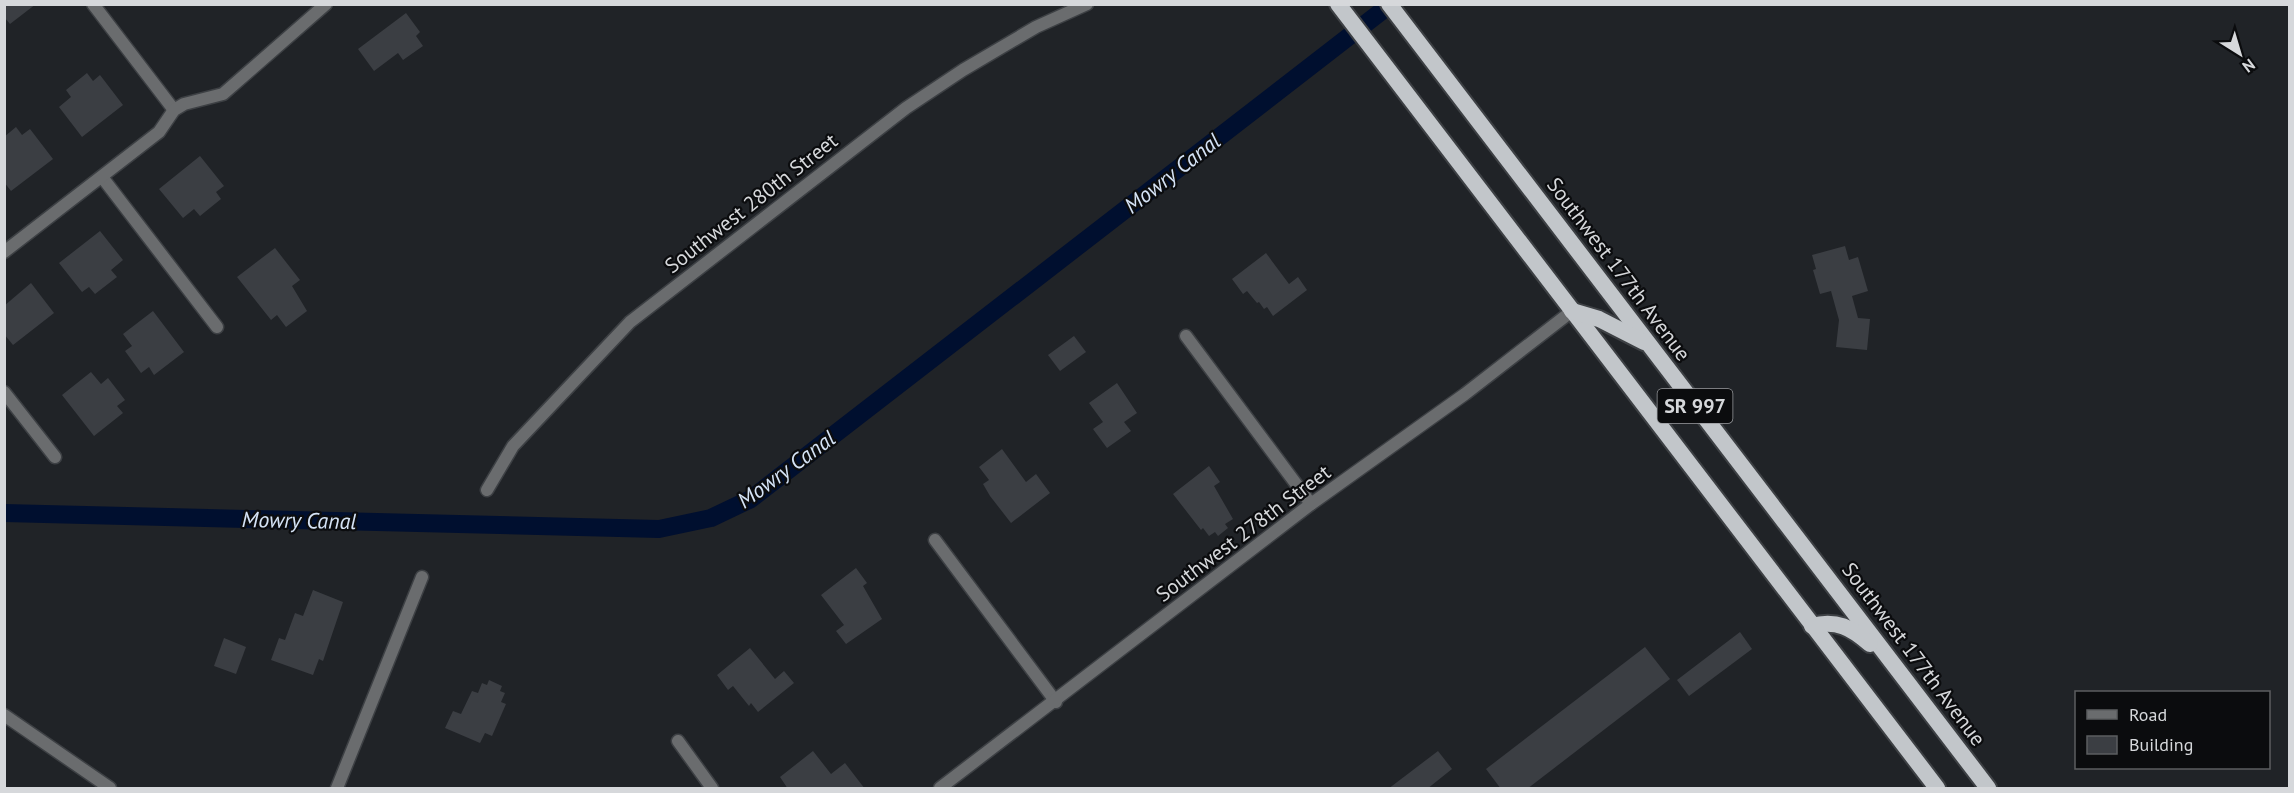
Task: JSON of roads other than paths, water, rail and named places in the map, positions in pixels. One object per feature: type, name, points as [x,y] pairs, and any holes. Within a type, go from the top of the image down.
[{"type":"highway","name":"Southwest 177th Avenue","points":[[1389,4],[1988,789]]},
{"type":"highway","name":"SR 997","points":[[1341,9],[1936,789]]},
{"type":"highway","points":[[1572,311],[1599,319],[1648,344]]},
{"type":"highway","points":[[1812,626],[1826,622],[1845,625],[1893,664]]},
{"type":"street","points":[[93,4],[174,110]]},
{"type":"street","points":[[4,252],[159,132],[174,110],[184,104],[223,94],[326,4]]},
{"type":"street","name":"Southwest 280th Street","points":[[487,490],[513,446],[630,322],[906,108],[963,69],[1018,38],[1087,4]]},
{"type":"street","points":[[102,177],[217,327]]},
{"type":"street","name":"Southwest 278th Street","points":[[940,789],[1311,504],[1465,394],[1572,311]]},
{"type":"street","points":[[1186,336],[1311,504]]},
{"type":"street","points":[[4,392],[55,457]]},
{"type":"street","points":[[935,540],[1056,702]]},
{"type":"street","points":[[337,789],[422,577]]},
{"type":"street","points":[[4,715],[110,789]]},
{"type":"street","points":[[678,741],[712,789]]},
{"type":"waterway","name":"Mowry Canal","points":[[4,513],[659,529],[711,518],[751,499],[1391,4]]}]
